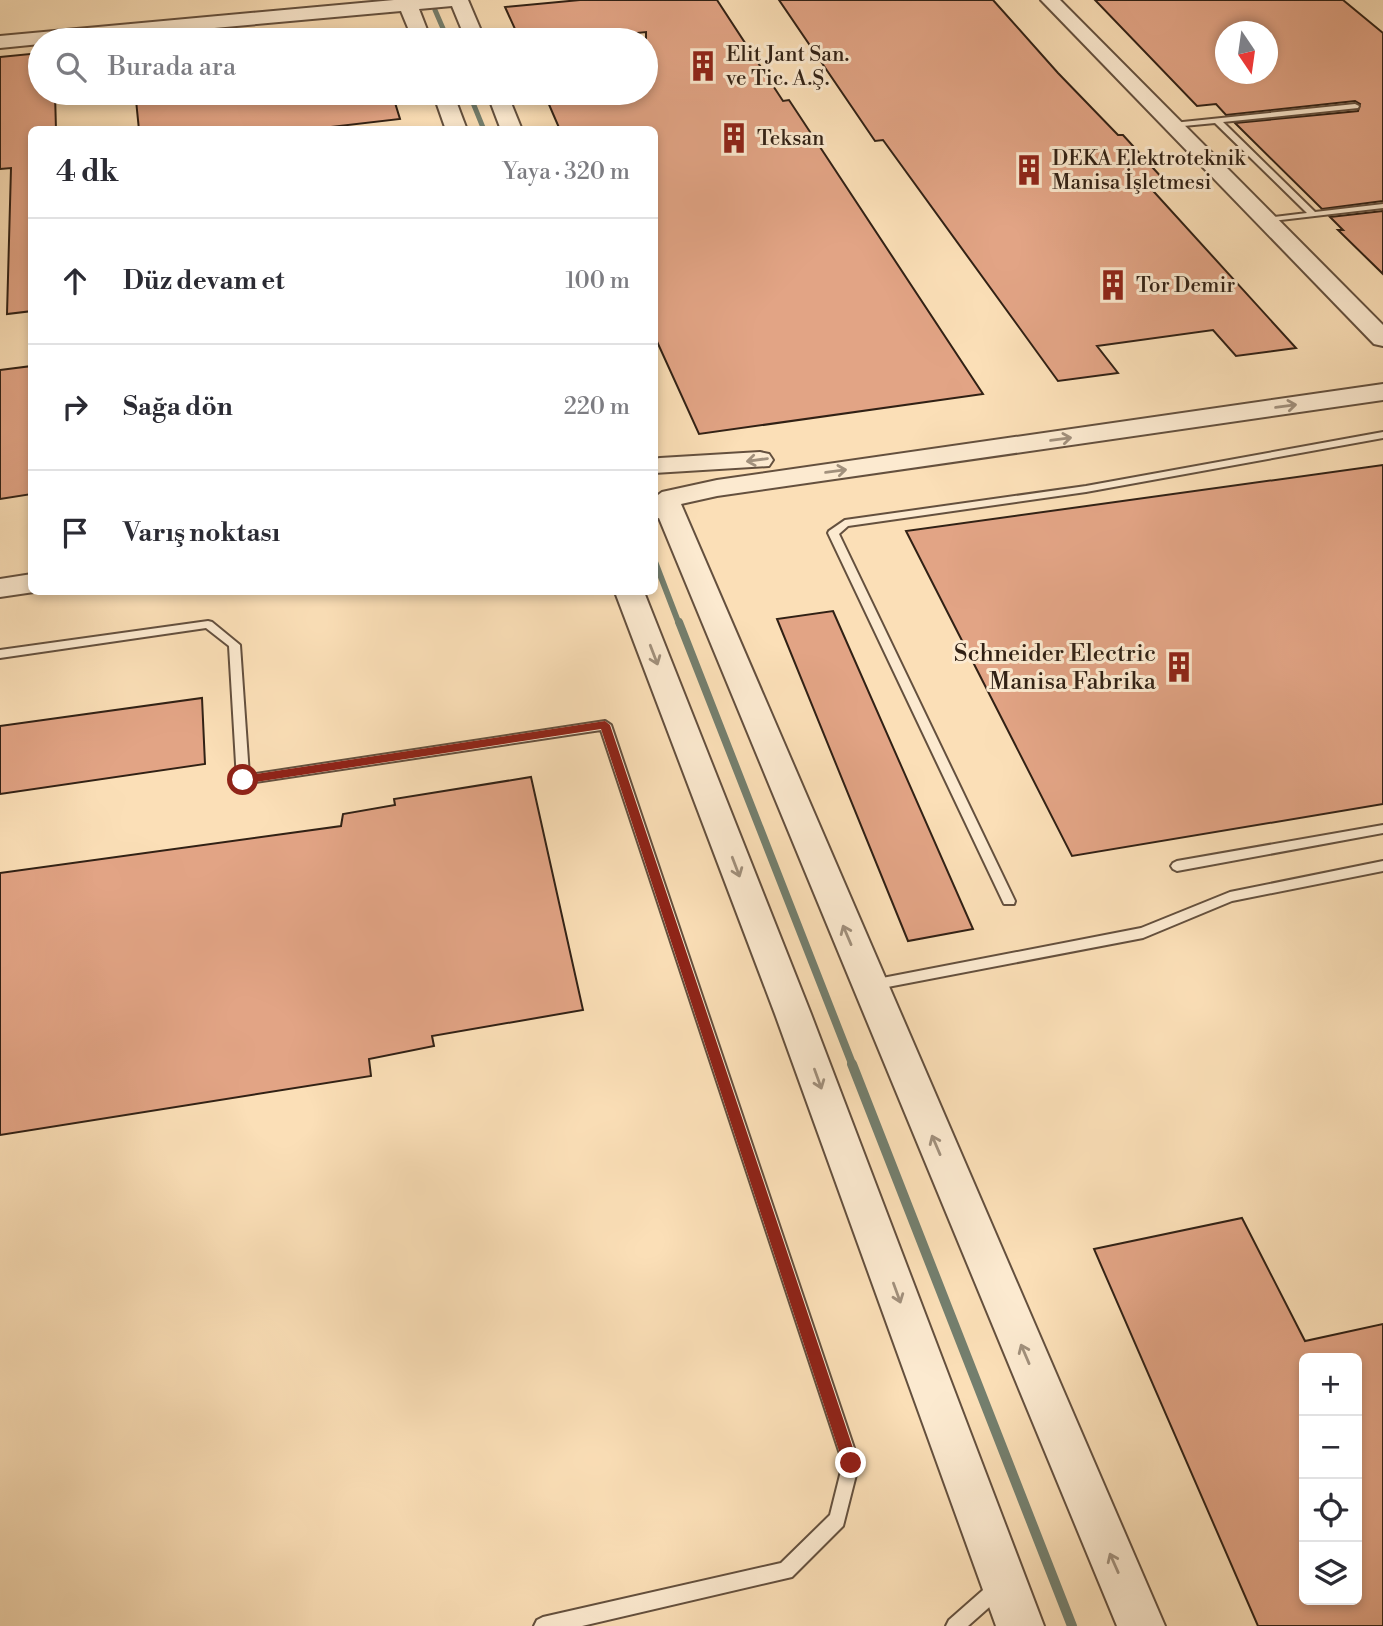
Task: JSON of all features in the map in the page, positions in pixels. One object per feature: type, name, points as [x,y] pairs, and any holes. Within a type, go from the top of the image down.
[{"type":"street","points":[[54,28],[357,0]]},
{"type":"street","points":[[142,28],[407,2],[456,0],[469,28]]},
{"type":"street","points":[[1050,0],[1383,339]]},
{"type":"street","points":[[407,2],[417,28]]},
{"type":"street","points":[[0,33],[28,30]]},
{"type":"street","points":[[0,42],[28,39]]},
{"type":"street","points":[[448,105],[455,126]]},
{"type":"street","points":[[502,105],[510,126]]},
{"type":"street","points":[[662,488],[732,464],[1383,373]]},
{"type":"street","points":[[662,488],[717,488],[1383,392]]},
{"type":"street","points":[[662,488],[868,985],[1141,1626]]},
{"type":"street","points":[[0,567],[28,563]]},
{"type":"street","points":[[0,588],[28,584]]},
{"type":"street","points":[[630,595],[793,1014],[1020,1626]]},
{"type":"lane","points":[[1173,125],[1355,106]]},
{"type":"lane","points":[[1217,121],[1313,214]]},
{"type":"lane","points":[[1266,220],[1383,205]]},
{"type":"lane","points":[[1009,901],[833,533],[845,523],[1086,489],[1383,435]]},
{"type":"lane","points":[[0,654],[208,624],[234,645],[243,780],[605,725],[851,1463],[837,1520],[786,1571],[543,1626]]},
{"type":"lane","points":[[1177,866],[1383,830]]},
{"type":"lane","points":[[868,985],[1143,933],[1230,897],[1383,866]]},
{"type":"lane","points":[[955,1626],[1005,1582]]},
{"type":"building","points":[[580,0],[717,0],[783,101],[789,100],[983,394],[699,434],[658,344],[658,126],[558,126],[549,105],[658,105],[658,28],[515,28],[505,7]]},
{"type":"building","points":[[779,0],[993,0],[1058,73],[1118,135],[1123,135],[1164,180],[1145,182],[1296,348],[1236,356],[1213,330],[1097,346],[1118,373],[1058,381],[883,140],[875,141]]},
{"type":"building","points":[[1095,0],[1343,0],[1383,33],[1383,201],[1322,209],[1235,123],[1358,111],[1360,104],[1355,101],[1226,115],[1216,104],[1197,106]]},
{"type":"building","points":[[28,54],[28,105],[55,105],[56,126],[28,126],[28,311],[7,314],[11,168],[0,169],[0,57]]},
{"type":"building","points":[[136,105],[396,105],[400,119],[340,126],[139,126]]},
{"type":"building","points":[[1383,211],[1383,274],[1338,230],[1343,230],[1330,217]]},
{"type":"building","points":[[28,366],[28,495],[0,499],[0,370]]},
{"type":"building","name":"Schneider Electric Manisa Fabrika","points":[[1383,465],[1383,804],[1072,856],[906,531]]},
{"type":"building","points":[[833,611],[973,929],[908,941],[777,619]]},
{"type":"building","points":[[202,698],[205,764],[0,794],[0,726]]},
{"type":"building","points":[[531,777],[583,1010],[432,1036],[434,1046],[369,1059],[371,1076],[0,1135],[0,873],[341,826],[343,814],[395,805],[394,799]]},
{"type":"building","points":[[1242,1218],[1305,1341],[1383,1324],[1383,1626],[1258,1626],[1094,1249]]},
{"type":"waterway","points":[[435,10],[443,28]]},
{"type":"waterway","points":[[474,105],[482,126]]},
{"type":"waterway","points":[[658,569],[679,624]]},
{"type":"waterway","points":[[679,622],[853,1066]]},
{"type":"waterway","points":[[852,1064],[1072,1626]]},
{"type":"place","name":"Elit Jant San. ve Tic. A.Ş.","points":[[703,66]]},
{"type":"place","name":"Teksan","points":[[734,138]]},
{"type":"place","name":"DEKA Elektroteknik Manisa İşletmesi","points":[[1029,170]]},
{"type":"place","name":"Tor Demir","points":[[1113,285]]},
{"type":"place","name":"Schneider Electric Manisa Fabrika","points":[[1179,667]]},
{"type":"route","points":[[243,780],[605,725],[851,1463]]}]
